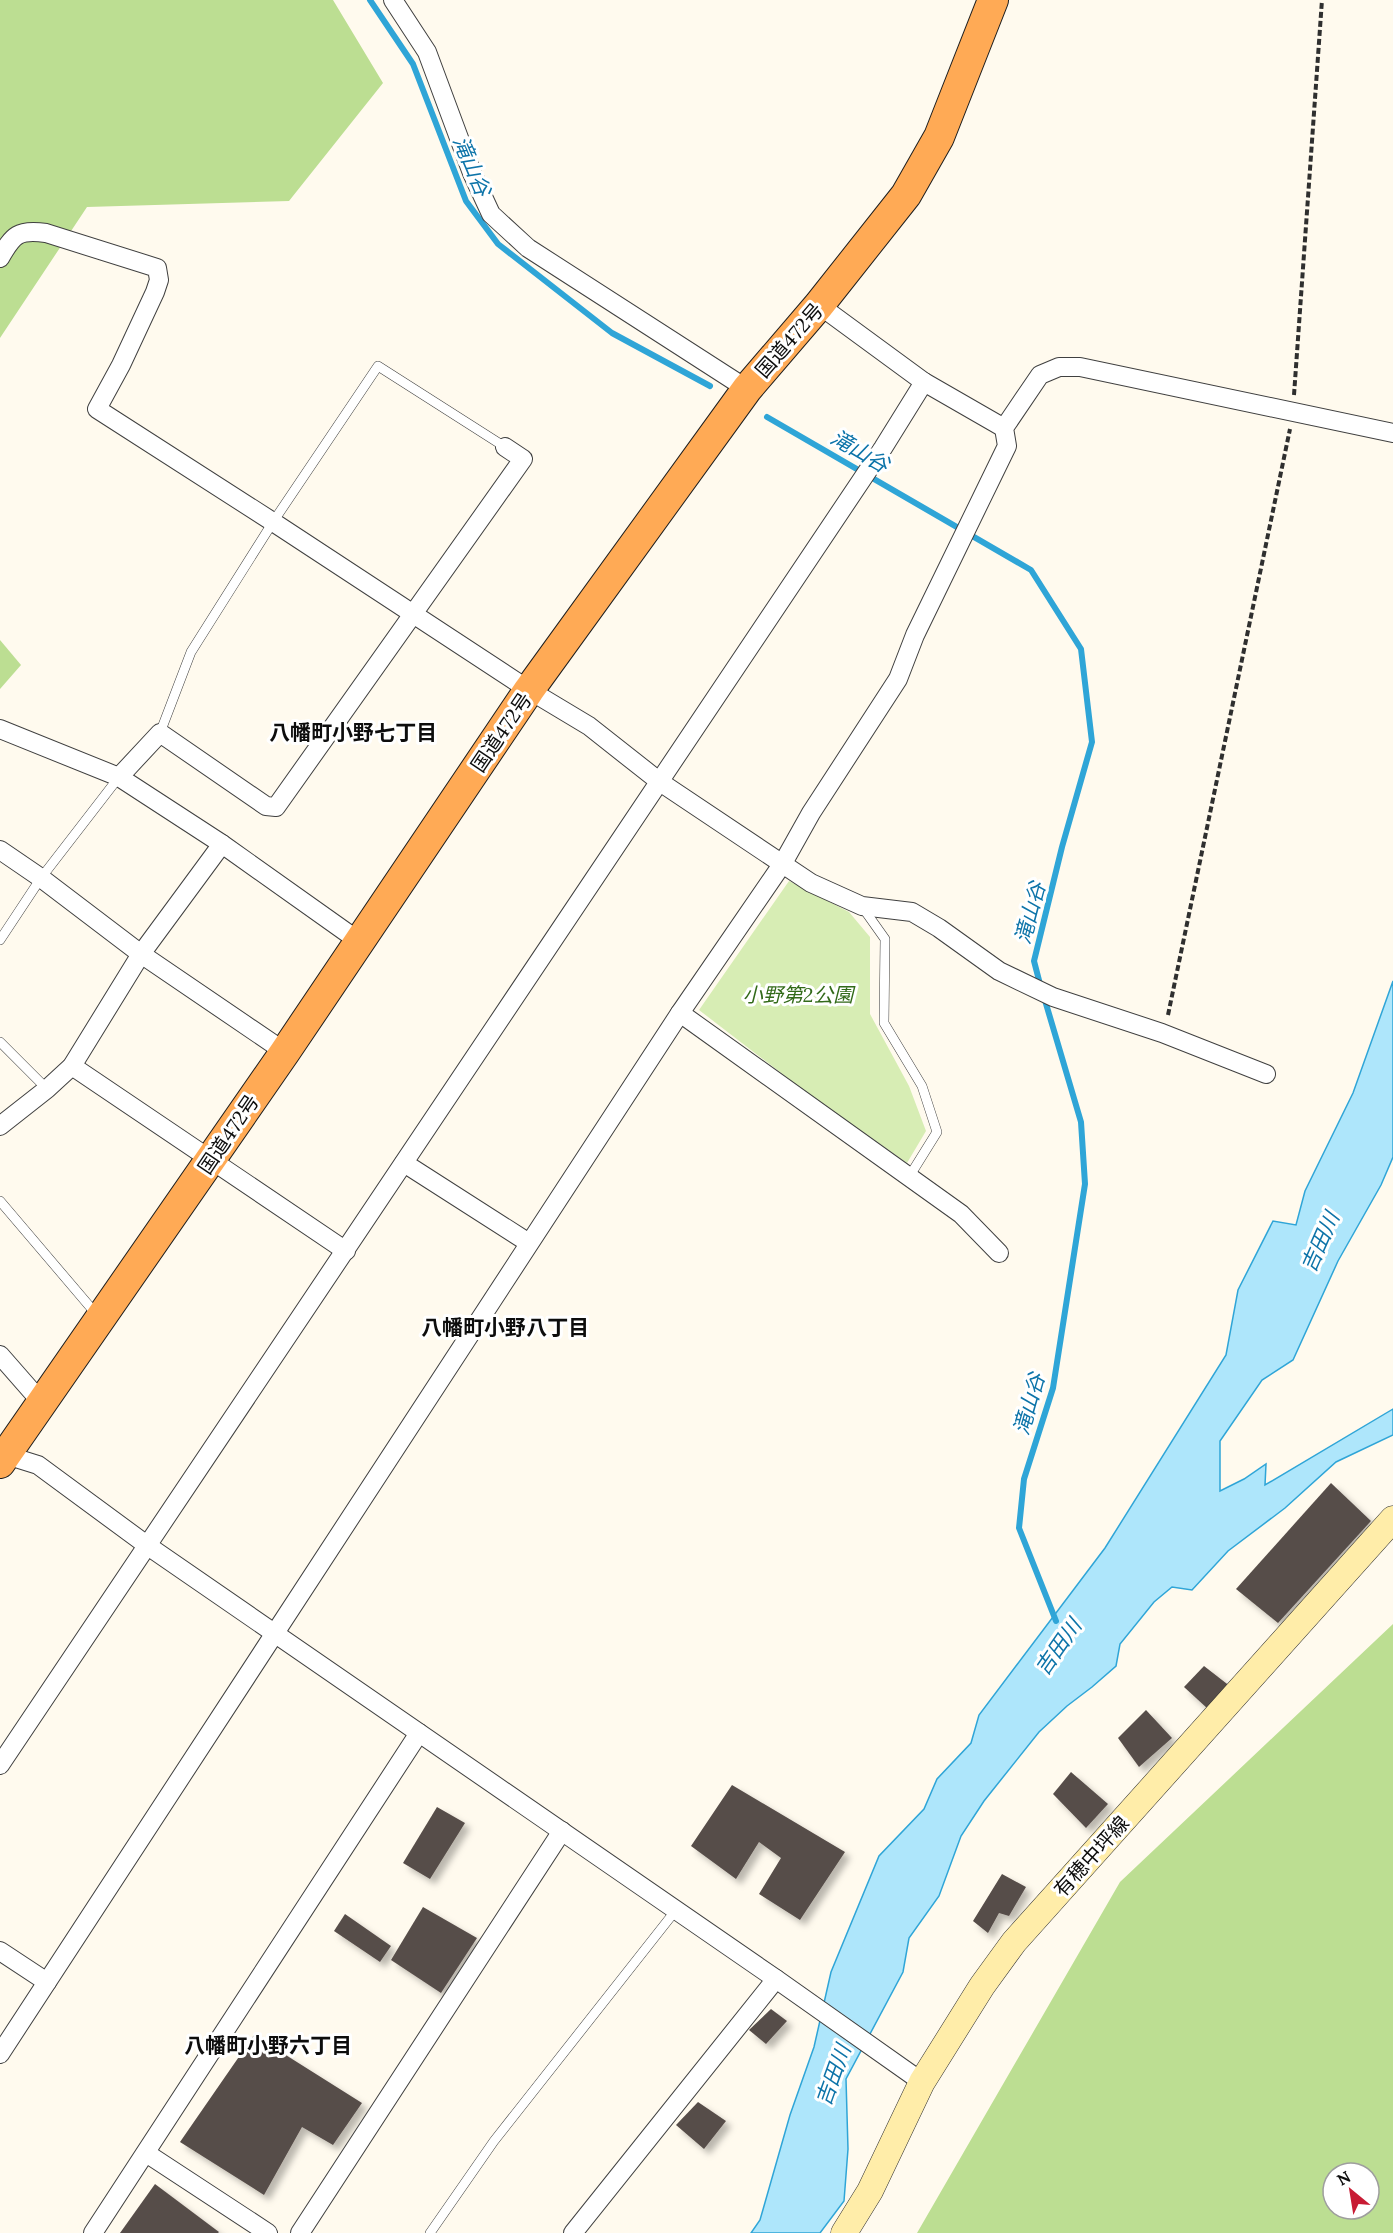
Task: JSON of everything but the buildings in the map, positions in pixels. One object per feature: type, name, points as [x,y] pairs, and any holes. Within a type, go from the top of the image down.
[{"type":"highway","name":"国道472号","points":[[2,1456],[101,1319],[285,1052],[529,690],[747,389],[819,305],[912,185],[939,137],[993,0]]},
{"type":"main road","name":"有穂中坪線","points":[[844,2233],[870,2191],[915,2077],[1014,1942],[1393,1519]]},
{"type":"street","points":[[393,0],[427,52],[472,173],[491,214],[528,248],[747,389]]},
{"type":"street","points":[[0,258],[12,237],[29,230],[46,233],[157,268],[159,280],[155,292],[121,365],[97,409],[529,690],[589,726],[660,782],[811,883],[862,906],[912,912],[1010,976],[1053,997],[1162,1033],[1266,1074]]},
{"type":"street","points":[[819,305],[924,382],[1004,428]]},
{"type":"street","points":[[0,2054],[680,1013],[783,863],[811,813],[898,679],[915,635],[1007,446],[1004,428],[1040,375],[1059,367],[1080,367],[1393,433]]},
{"type":"street","points":[[0,1765],[660,782],[883,448],[924,382]]},
{"type":"street","points":[[119,777],[160,733],[266,806],[276,807],[523,459],[505,447]]},
{"type":"street","points":[[0,729],[119,777],[222,844],[360,942]]},
{"type":"street","points":[[0,1126],[72,1066],[141,954],[222,844]]},
{"type":"street","points":[[0,850],[41,878],[141,954],[285,1052]]},
{"type":"street","points":[[680,1013],[961,1214],[999,1253]]},
{"type":"street","points":[[72,1066],[346,1251]]},
{"type":"street","points":[[404,1163],[529,1243]]},
{"type":"street","points":[[0,1355],[42,1403]]},
{"type":"street","points":[[2,1456],[38,1465],[148,1546],[915,2077]]},
{"type":"street","points":[[93,2233],[419,1733]]},
{"type":"street","points":[[300,2233],[562,1831]]},
{"type":"street","points":[[0,1951],[47,1982]]},
{"type":"street","points":[[573,2233],[776,1979]]},
{"type":"street","points":[[146,2153],[268,2233]]},
{"type":"lane","points":[[160,733],[191,652],[273,522],[378,366],[505,447]]},
{"type":"lane","points":[[0,940],[41,878],[119,777]]},
{"type":"lane","points":[[862,906],[885,939],[884,1023],[922,1086],[937,1132],[909,1177]]},
{"type":"lane","points":[[0,1042],[47,1089]]},
{"type":"lane","points":[[0,1201],[101,1319]]},
{"type":"lane","points":[[430,2233],[494,2141],[676,1910]]},
{"type":"path","points":[[1162,1033],[1168,1015],[1293,411],[1322,0]]},
{"type":"green space","points":[[0,0],[333,0],[383,83],[289,201],[87,207],[0,338]]},
{"type":"green space","points":[[0,640],[21,665],[0,689]]},
{"type":"green space","name":"小野第2公園","points":[[789,881],[849,912],[870,937],[870,1014],[909,1086],[926,1131],[907,1163],[798,1086],[699,1010]]},
{"type":"green space","points":[[1393,1624],[1393,2233],[917,2233],[1120,1882]]},
{"type":"water","name":"吉田川","points":[[1393,981],[1393,1157],[1381,1185],[1338,1261],[1293,1360],[1262,1380],[1220,1441],[1220,1491],[1266,1464],[1265,1485],[1393,1409],[1393,1435],[1336,1462],[1285,1508],[1228,1551],[1192,1590],[1172,1587],[1154,1602],[1120,1644],[1116,1666],[1039,1732],[984,1801],[961,1836],[939,1896],[909,1938],[903,1972],[846,2079],[848,2149],[844,2201],[820,2233],[751,2233],[760,2220],[790,2115],[814,2047],[831,1972],[879,1856],[924,1809],[937,1779],[971,1743],[979,1715],[1105,1548],[1226,1355],[1238,1290],[1273,1221],[1296,1225],[1305,1191],[1353,1093]]},
{"type":"waterway","name":"滝山谷","points":[[370,0],[413,64],[466,201],[498,244],[612,333],[710,386]]},
{"type":"waterway","name":"滝山谷","points":[[767,417],[1031,570],[1081,649],[1092,742],[1062,847],[1034,961],[1041,988]]},
{"type":"waterway","name":"滝山谷","points":[[1044,997],[1081,1122],[1085,1184],[1053,1388],[1024,1479],[1019,1528],[1056,1621]]},
{"type":"district","name":"八幡町小野七丁目","points":[[353,732]]},
{"type":"district","name":"八幡町小野八丁目","points":[[505,1327]]},
{"type":"district","name":"八幡町小野六丁目","points":[[268,2045]]}]
